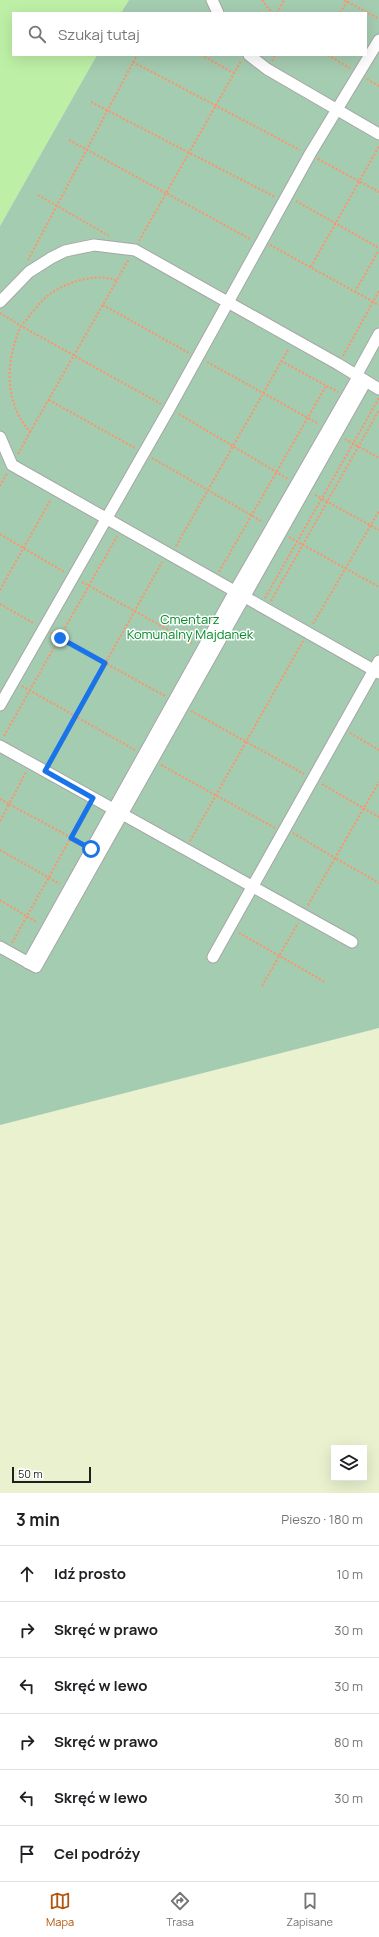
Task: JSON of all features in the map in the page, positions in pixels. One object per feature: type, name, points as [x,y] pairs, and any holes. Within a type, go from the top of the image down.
[{"type":"street","points":[[212,0],[218,12]]},
{"type":"street","points":[[0,705],[169,409],[310,154],[379,40]]},
{"type":"street","points":[[249,56],[267,69],[379,134]]},
{"type":"street","points":[[0,302],[29,272],[51,258],[72,248],[87,245],[135,250],[338,364],[379,390]]},
{"type":"street","points":[[4,949],[36,967],[117,812],[300,486],[332,432],[376,346],[379,334]]},
{"type":"street","points":[[332,432],[346,397],[360,378]]},
{"type":"street","points":[[0,437],[12,465]]},
{"type":"street","points":[[0,458],[170,553],[308,633],[377,668],[341,728],[212,957]]},
{"type":"street","points":[[178,704],[203,650],[240,594]]},
{"type":"street","points":[[2,742],[31,764],[252,885],[352,942]]},
{"type":"street","points":[[28,963],[91,849],[117,812]]},
{"type":"path","points":[[262,0],[271,12]]},
{"type":"path","points":[[278,12],[284,0]]},
{"type":"path","points":[[344,0],[367,12]]},
{"type":"path","points":[[341,12],[348,1]]},
{"type":"path","points":[[367,12],[379,19]]},
{"type":"path","points":[[29,272],[26,264],[136,56]]},
{"type":"path","points":[[203,56],[234,72]]},
{"type":"path","points":[[0,486],[244,56]]},
{"type":"path","points":[[133,62],[310,154],[379,192]]},
{"type":"path","points":[[91,102],[190,153],[335,223],[379,249],[355,292]]},
{"type":"path","points":[[69,140],[165,194],[311,268],[379,305]]},
{"type":"path","points":[[311,268],[379,146]]},
{"type":"path","points":[[38,195],[115,239]]},
{"type":"path","points":[[30,432],[16,412],[10,388],[10,357],[21,326],[49,294],[61,287],[100,277],[108,277],[117,281]]},
{"type":"path","points":[[338,364],[379,290]]},
{"type":"path","points":[[103,305],[263,392],[379,458]]},
{"type":"path","points":[[0,313],[169,409],[322,499],[379,530]]},
{"type":"path","points":[[45,771],[105,663],[208,490],[293,340]]},
{"type":"path","points":[[281,361],[346,397]]},
{"type":"path","points":[[215,579],[326,386]]},
{"type":"path","points":[[264,607],[298,541],[353,443],[379,390]]},
{"type":"path","points":[[49,400],[379,587]]},
{"type":"path","points":[[264,607],[303,544],[379,410]]},
{"type":"path","points":[[0,590],[57,490]]},
{"type":"path","points":[[186,849],[379,511]]},
{"type":"path","points":[[2,742],[123,527]]},
{"type":"path","points":[[0,534],[72,577],[203,650]]},
{"type":"path","points":[[0,604],[379,817]]},
{"type":"path","points":[[13,681],[216,795],[379,883]]},
{"type":"path","points":[[341,728],[379,750]]},
{"type":"path","points":[[0,821],[31,764]]},
{"type":"path","points":[[335,858],[379,782]]},
{"type":"path","points":[[4,949],[27,916],[93,798]]},
{"type":"path","points":[[0,799],[91,849]]},
{"type":"path","points":[[0,850],[69,889]]},
{"type":"path","points":[[0,900],[47,928]]},
{"type":"path","points":[[229,927],[325,982]]},
{"type":"green space","points":[[0,0],[129,0],[122,12],[12,12],[12,56],[96,56],[0,226]]},
{"type":"green space","name":"Cmentarz Komunalny Majdanek","points":[[129,0],[379,0],[379,1028],[0,1125],[0,226],[96,56],[367,56],[367,12],[122,12]]},
{"type":"green space","points":[[379,1028],[379,1493],[0,1493],[0,1125]]},
{"type":"route","points":[[60,638],[105,663],[45,771],[93,798],[71,838],[91,849]]}]
